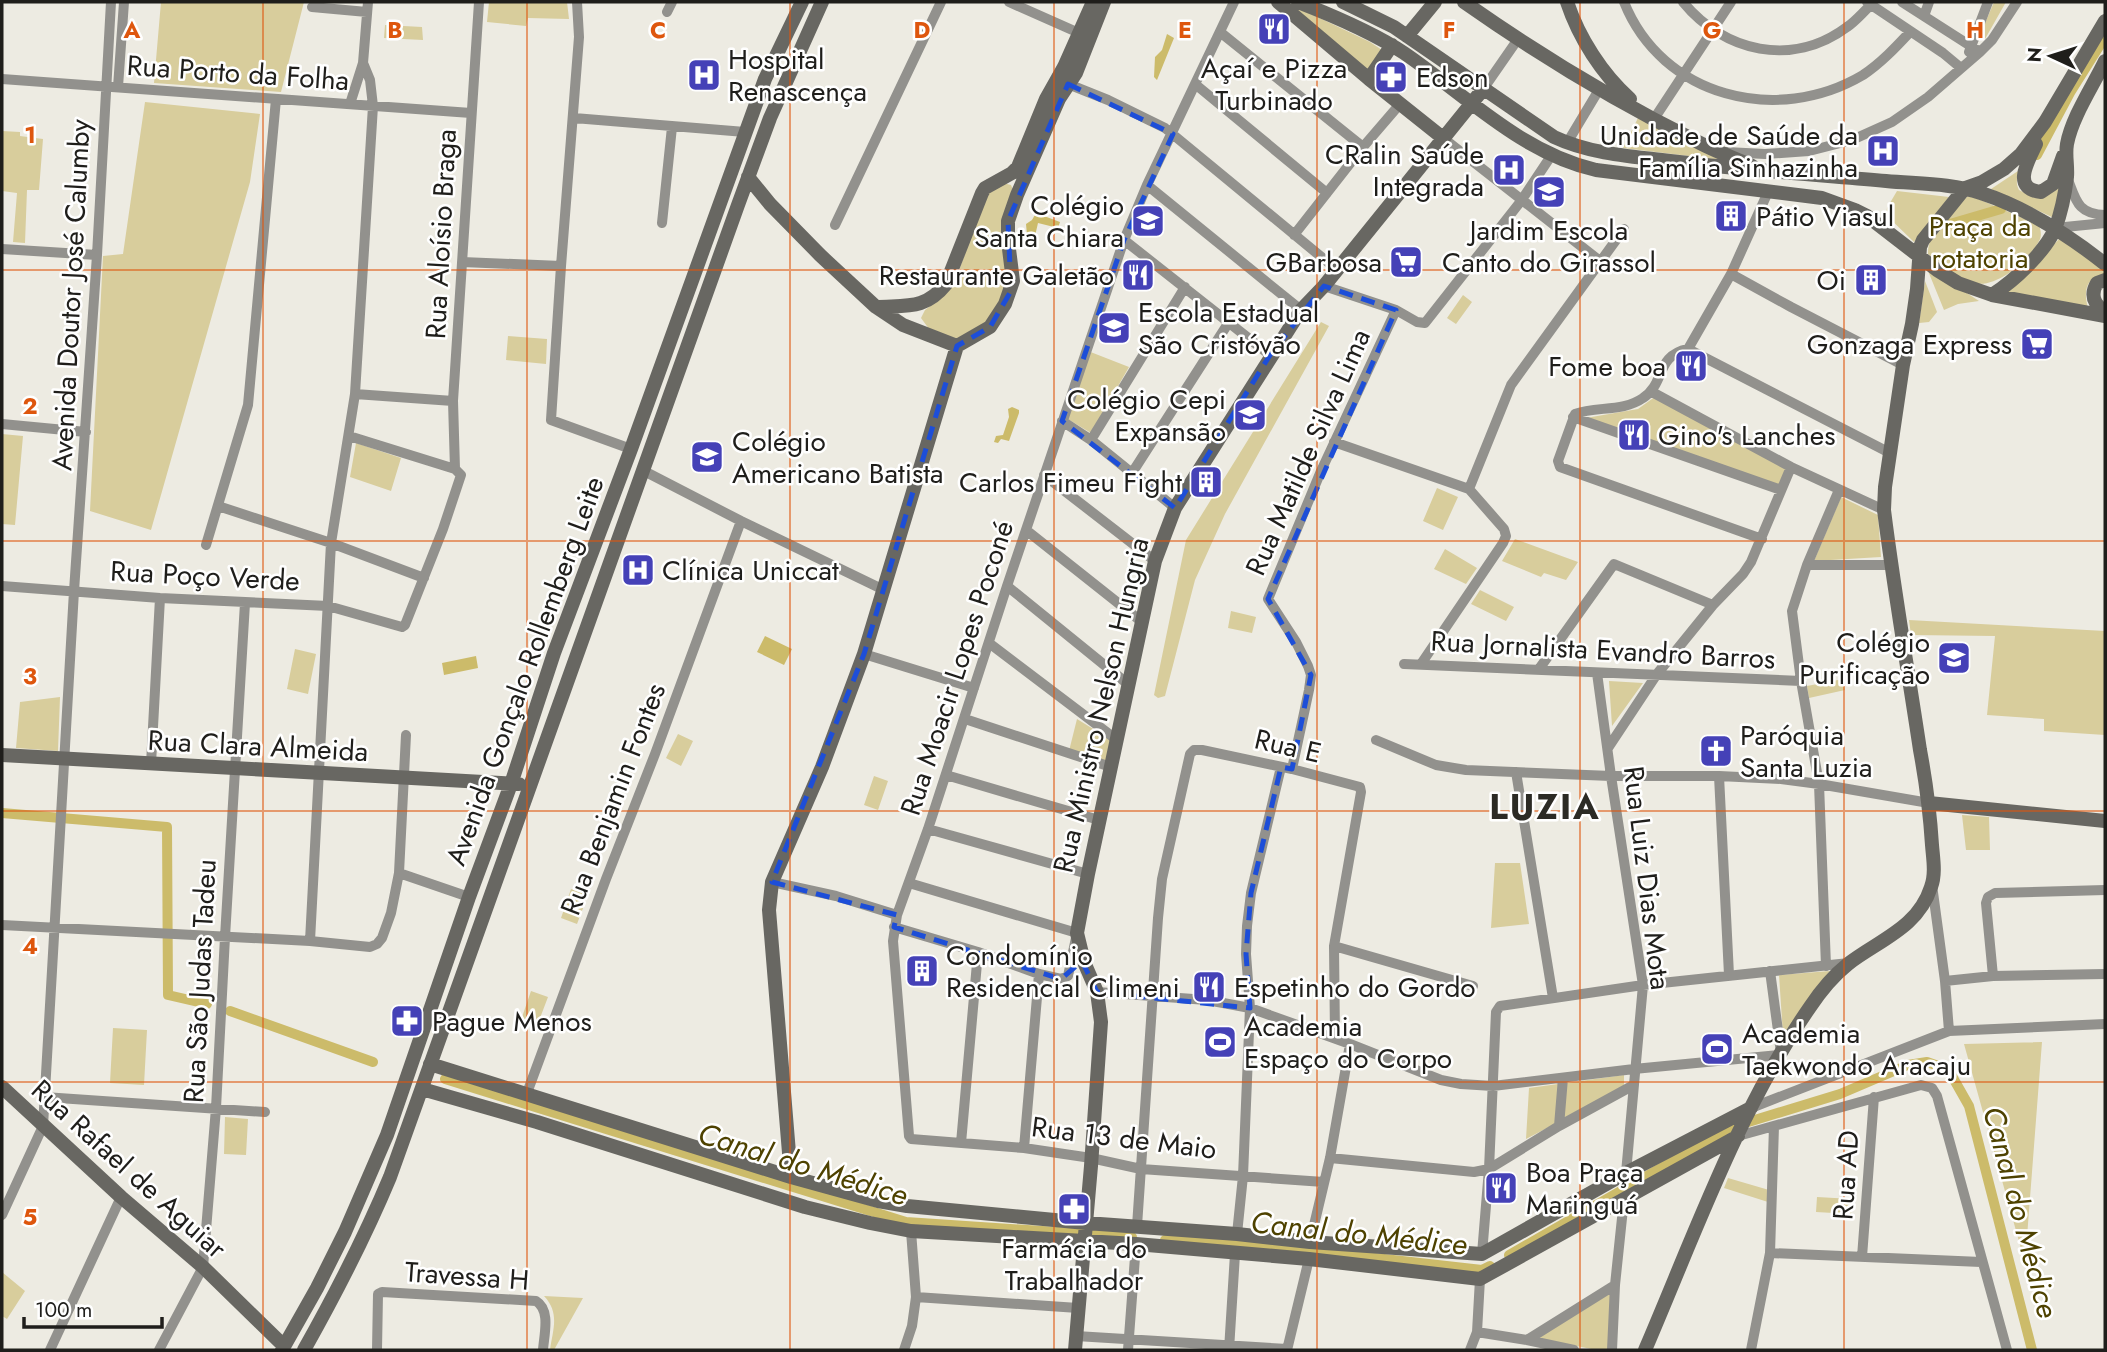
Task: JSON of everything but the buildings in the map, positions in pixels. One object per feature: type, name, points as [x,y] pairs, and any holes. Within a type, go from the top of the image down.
[{"type":"street","name":"Avenida Doutor José Calumby","points":[[43,1126],[111,2]]},
{"type":"street","points":[[118,87],[124,2]]},
{"type":"street","name":"Rua Aloísio Braga","points":[[402,627],[424,578],[461,479],[457,470],[453,401],[479,2]]},
{"type":"street","points":[[577,2],[579,37],[574,118],[551,420],[631,449]]},
{"type":"street","name":"Avenida Gonçalo Rollemberg Leite","points":[[283,1348],[345,1232],[387,1135],[511,784],[554,653],[765,79],[802,2]]},
{"type":"street","name":"Avenida Gonçalo Rollemberg Leite","points":[[304,1350],[342,1283],[390,1177],[748,177],[770,118],[822,2]]},
{"type":"street","points":[[835,225],[941,2]]},
{"type":"street","points":[[1009,2],[1079,33]]},
{"type":"street","points":[[876,307],[922,304],[946,284],[982,193],[985,188],[1018,167],[1046,99],[1093,2]]},
{"type":"street","points":[[790,1177],[769,911],[772,882],[822,767],[864,654],[957,346],[990,327],[1011,291],[1013,272],[1007,229],[1017,195],[1059,99],[1081,60],[1104,2]]},
{"type":"street","name":"Rua Moacir Lopes Poconé","points":[[918,1141],[909,1136],[893,941],[897,915],[928,830],[1124,240],[1147,185],[1234,2]]},
{"type":"street","points":[[1278,2],[1400,104],[1600,261]]},
{"type":"street","points":[[1298,2],[1392,45],[1510,131],[1551,156],[1596,170],[1822,198],[1855,210],[1958,283],[1992,295],[2105,314]]},
{"type":"street","points":[[1343,2],[1394,27],[1554,137],[1567,143],[1623,155],[1762,171],[1965,188],[2016,206],[2055,228],[2105,264]]},
{"type":"street","points":[[1407,36],[1435,2]]},
{"type":"street","points":[[1464,2],[1518,39],[1651,118],[1762,171]]},
{"type":"street","points":[[1567,2],[1580,31],[1602,68],[1618,89],[1651,118]]},
{"type":"street","points":[[1624,2],[1642,36],[1682,75],[1711,89],[1741,98],[1773,100],[1804,97],[1835,89],[1863,74],[1889,55],[1910,32]]},
{"type":"street","points":[[1683,2],[1695,17],[1712,31],[1750,48],[1766,50],[1795,49],[1822,42],[1847,27],[1869,3],[1963,66]]},
{"type":"street","points":[[1651,118],[1731,2]]},
{"type":"street","points":[[1902,2],[1976,49]]},
{"type":"street","points":[[1924,16],[1929,2]]},
{"type":"street","points":[[1721,152],[1765,154],[1809,151],[1852,140],[1892,122],[1928,97],[1963,66],[1976,49],[1988,2]]},
{"type":"street","points":[[1976,49],[1992,40],[2017,2]]},
{"type":"street","points":[[312,7],[368,7],[363,63],[350,104]]},
{"type":"street","points":[[1645,1350],[1738,1135],[1780,1054],[1834,976],[1849,963],[1899,932],[1914,918],[1932,885],[1934,872],[1929,803],[1884,510],[1903,365],[1912,324],[1920,247],[1965,188],[2004,169],[2021,154],[2045,122],[2105,21]]},
{"type":"street","points":[[1220,32],[1363,147]]},
{"type":"street","points":[[1484,88],[1518,39]]},
{"type":"street","points":[[1369,79],[1392,45]]},
{"type":"street","points":[[107,60],[120,62]]},
{"type":"street","points":[[2045,122],[2026,167],[2024,181],[2028,188],[2041,192],[2053,184],[2084,103],[2105,61]]},
{"type":"street","points":[[310,941],[331,543],[355,394],[373,106],[370,80],[363,63]]},
{"type":"street","name":"Rua Porto da Folha","points":[[2,79],[471,113]]},
{"type":"street","points":[[1068,84],[1108,100],[1173,134],[1336,269]]},
{"type":"street","points":[[1195,84],[1327,193]]},
{"type":"street","name":"Rua Ministro Nelson Hungria","points":[[1039,974],[1061,979],[1068,976],[1155,561],[1175,508],[1301,310],[1324,286],[1484,88]]},
{"type":"street","points":[[1567,143],[1600,88]]},
{"type":"street","points":[[206,545],[244,423],[251,388],[276,99]]},
{"type":"street","points":[[1294,235],[1400,104]]},
{"type":"street","points":[[574,118],[745,132]]},
{"type":"street","points":[[662,223],[672,127]]},
{"type":"street","points":[[1992,295],[2010,282],[2040,252],[2055,228],[2067,176],[2067,145]]},
{"type":"street","points":[[1324,286],[1396,310],[1417,322],[1425,323],[1521,201],[1551,156]]},
{"type":"street","points":[[2067,176],[2081,208],[2087,212],[2105,215]]},
{"type":"street","points":[[748,177],[770,204],[876,307],[894,320],[957,346]]},
{"type":"street","points":[[998,180],[1010,183],[1017,195]]},
{"type":"street","points":[[1147,185],[1301,310]]},
{"type":"street","points":[[1762,539],[1560,467],[1558,461],[1573,417],[1578,412],[1634,403],[1652,392],[1673,354],[1688,349],[1731,274],[1768,192]]},
{"type":"street","points":[[738,205],[753,202],[770,204]]},
{"type":"street","points":[[2055,228],[2105,223]]},
{"type":"street","points":[[1469,489],[1511,385],[1624,229]]},
{"type":"street","points":[[1124,240],[1270,355]]},
{"type":"street","points":[[2,249],[97,255]]},
{"type":"street","points":[[462,261],[561,266]]},
{"type":"street","points":[[1731,274],[1903,365]]},
{"type":"street","points":[[2105,279],[2097,283],[2093,296],[2105,314]]},
{"type":"street","points":[[1091,440],[1185,287]]},
{"type":"street","points":[[922,304],[918,322],[928,336]]},
{"type":"street","name":"Rua Matilde Silva Lima","points":[[1286,768],[1310,690],[1311,676],[1296,642],[1268,599],[1334,442],[1396,310]]},
{"type":"street","points":[[1132,473],[1229,322]]},
{"type":"street","points":[[1688,349],[1890,453]]},
{"type":"street","points":[[1652,392],[1791,467],[1884,510]]},
{"type":"street","points":[[355,394],[453,401]]},
{"type":"street","points":[[1573,417],[1781,490]]},
{"type":"street","points":[[1062,421],[1091,440],[1175,508]]},
{"type":"street","points":[[2,424],[86,432]]},
{"type":"street","points":[[349,436],[457,470]]},
{"type":"street","points":[[1334,442],[1469,489],[1504,529],[1506,536],[1503,543],[1421,664]]},
{"type":"street","points":[[1608,748],[1657,674],[1751,562],[1791,467]]},
{"type":"street","points":[[644,471],[884,590]]},
{"type":"street","points":[[1044,475],[1155,561]]},
{"type":"street","points":[[1826,965],[1819,784],[1792,611],[1807,565],[1839,490]]},
{"type":"street","points":[[218,506],[331,543],[424,578]]},
{"type":"street","name":"Rua Benjamin Fontes","points":[[527,1093],[741,521]]},
{"type":"street","points":[[1026,530],[1142,622]]},
{"type":"street","points":[[1539,670],[1614,564],[1713,605]]},
{"type":"street","points":[[1807,565],[1891,565]]},
{"type":"street","name":"Rua Poço Verde","points":[[2,586],[160,598],[328,606],[402,627]]},
{"type":"street","points":[[1007,586],[1129,685]]},
{"type":"street","points":[[151,764],[160,598]]},
{"type":"street","name":"Rua São Judas Tadeu","points":[[159,1350],[202,1267],[216,1108],[245,603]]},
{"type":"street","points":[[989,643],[1117,740]]},
{"type":"street","points":[[864,654],[974,688]]},
{"type":"street","name":"Rua Jornalista Evandro Barros","points":[[1404,664],[1801,681]]},
{"type":"street","name":"Rua Luiz Dias Mota","points":[[1597,673],[1643,985],[1626,1173]]},
{"type":"street","points":[[965,719],[1111,767]]},
{"type":"street","points":[[2,925],[310,941],[370,947],[377,944],[391,914],[399,873],[406,735]]},
{"type":"street","points":[[1376,740],[1436,765],[1466,770],[1719,776],[1819,784],[1929,803],[2105,821]]},
{"type":"street","name":"Rua E","points":[[1153,996],[1162,879],[1190,754],[1194,750],[1286,768],[1360,787],[1348,901],[1334,946]]},
{"type":"street","name":"Rua Clara Almeida","points":[[2,755],[404,779],[531,783]]},
{"type":"street","points":[[1237,1234],[1243,1175],[1250,1008],[1247,926],[1251,893],[1286,768]]},
{"type":"street","points":[[1516,772],[1553,998]]},
{"type":"street","points":[[946,775],[1099,820]]},
{"type":"street","points":[[1719,776],[1729,975]]},
{"type":"street","points":[[928,830],[1088,874]]},
{"type":"street","points":[[399,873],[469,897]]},
{"type":"street","points":[[772,882],[836,896],[897,915]]},
{"type":"street","points":[[909,883],[1077,933]]},
{"type":"street","points":[[1932,885],[1949,1031]]},
{"type":"street","points":[[1993,976],[1986,902],[1994,892],[2105,890]]},
{"type":"street","points":[[894,928],[978,952],[1039,974],[1024,1148]]},
{"type":"street","name":"Rua Ministro Nelson Hungria","points":[[1076,1343],[1101,1022],[1097,992],[1084,962],[1077,933]]},
{"type":"street","points":[[1335,1038],[1334,946],[1473,986]]},
{"type":"street","points":[[961,1143],[978,952]]},
{"type":"street","points":[[1470,1350],[1477,1332],[1497,1009],[1500,1006],[1643,985],[1849,963]]},
{"type":"street","points":[[1770,971],[1780,1054]]},
{"type":"street","points":[[1945,981],[1993,976],[2105,974]]},
{"type":"street","points":[[1097,992],[1207,1000],[1250,1008],[1441,1080],[1461,1084],[1493,1086],[1780,1054]]},
{"type":"street","points":[[1137,1226],[1153,996]]},
{"type":"street","points":[[430,1064],[790,1177],[874,1200],[907,1206],[1482,1255],[1626,1173],[1750,1110],[1949,1031],[2105,1024]]},
{"type":"street","points":[[1310,1242],[1330,1158],[1350,1044]]},
{"type":"street","points":[[1559,1126],[1563,1078]]},
{"type":"street","points":[[422,1088],[537,1122],[802,1212],[911,1231],[1136,1244],[1481,1278],[1738,1135],[1921,1085],[1932,1088],[1937,1096],[2007,1350]]},
{"type":"street","name":"Rua Rafael de Aguiar","points":[[2,1087],[121,1197],[202,1267],[283,1348]]},
{"type":"street","points":[[1330,1158],[1474,1172],[1489,1169],[1559,1126],[1633,1087]]},
{"type":"street","points":[[44,1097],[265,1112]]},
{"type":"street","name":"Rua AD","points":[[1862,1256],[1874,1097]]},
{"type":"street","points":[[2,1215],[43,1126]]},
{"type":"street","points":[[1751,1350],[1770,1253],[1774,1126]]},
{"type":"street","points":[[387,1135],[376,1180],[381,1182],[390,1177]]},
{"type":"street","name":"Rua 13 de Maio","points":[[918,1141],[1024,1148],[1141,1169],[1324,1182]]},
{"type":"street","points":[[50,1350],[121,1197]]},
{"type":"street","points":[[1612,1350],[1615,1285],[1624,1199]]},
{"type":"street","points":[[904,1350],[912,1326],[916,1297],[911,1231]]},
{"type":"street","points":[[1129,1345],[1136,1244]]},
{"type":"street","points":[[1770,1253],[1982,1262]]},
{"type":"street","points":[[1229,1348],[1235,1254]]},
{"type":"street","points":[[1076,1343],[1287,1350],[1309,1259]]},
{"type":"street","points":[[1527,1340],[1615,1285]]},
{"type":"street","name":"Travessa H","points":[[377,1350],[378,1294],[382,1292],[536,1301],[545,1310],[543,1350]]},
{"type":"street","points":[[916,1297],[1079,1308]]},
{"type":"street","points":[[1477,1332],[1574,1350]]},
{"type":"highlighted area","points":[[1068,84],[1173,134],[1124,240],[1062,421],[1175,508],[1270,355],[1324,286],[1396,310],[1268,599],[1311,675],[1292,769],[1281,767],[1251,893],[1246,954],[1250,1008],[1097,992],[1082,961],[1061,979],[894,927],[897,915],[772,882],[864,654],[957,346],[990,327],[1011,291],[1008,221]]},
{"type":"green space","points":[[161,2],[304,2],[281,92],[154,83]]},
{"type":"green space","points":[[489,2],[567,2],[569,19],[528,18],[526,26],[487,22]]},
{"type":"green space","points":[[1286,2],[1370,42],[1382,50],[1368,70]]},
{"type":"green space","points":[[1994,2],[2006,2],[1985,39],[1980,35]]},
{"type":"green space","points":[[385,25],[422,27],[423,40],[384,38]]},
{"type":"green space","points":[[145,102],[260,114],[250,182],[151,530],[90,511],[103,256],[123,254]]},
{"type":"green space","points":[[1638,118],[1722,160],[1623,148]]},
{"type":"green space","points":[[2,131],[20,132],[20,136],[43,139],[39,190],[27,190],[25,243],[13,242],[17,193],[2,191]]},
{"type":"green space","points":[[2021,169],[2017,180],[2019,190],[2033,197],[2063,177],[2054,218],[1991,189]]},
{"type":"green space","points":[[1003,183],[1011,185],[1013,190],[1009,276],[1001,304],[986,329],[958,340],[932,333],[921,318],[925,310],[943,296],[958,273],[988,190]]},
{"type":"green space","points":[[1897,191],[1949,197],[1914,242],[1886,215]]},
{"type":"green space","name":"Praça da rotatoria","points":[[1969,195],[2039,225],[2041,231],[2035,249],[2020,264],[2002,277],[1983,284],[1961,278],[1928,254],[1937,229]]},
{"type":"green space","points":[[2060,238],[2105,268],[2105,274],[2094,278],[2088,286],[2088,308],[2006,292],[2015,286]]},
{"type":"green space","points":[[1926,266],[1979,301],[1958,304],[1944,310]]},
{"type":"green space","points":[[1925,281],[1937,312],[1929,322],[1919,323]]},
{"type":"green space","points":[[1463,295],[1472,302],[1456,324],[1447,318]]},
{"type":"green space","points":[[1321,322],[1329,326],[1225,514],[1195,580],[1165,696],[1158,698],[1154,695],[1186,540]]},
{"type":"green space","points":[[508,336],[547,339],[546,364],[506,360]]},
{"type":"green space","points":[[1088,351],[1129,367],[1091,433],[1066,418]]},
{"type":"green space","points":[[1656,396],[1790,467],[1780,489],[1580,419],[1638,409]]},
{"type":"green space","points":[[2,434],[23,436],[15,525],[2,524]]},
{"type":"green space","points":[[356,443],[401,458],[391,491],[350,477]]},
{"type":"green space","points":[[1437,488],[1458,497],[1443,530],[1423,521]]},
{"type":"green space","points":[[1841,497],[1878,515],[1881,557],[1814,561]]},
{"type":"green space","points":[[1515,539],[1578,562],[1566,580],[1544,573],[1541,577],[1502,561]]},
{"type":"green space","points":[[1445,549],[1477,568],[1466,584],[1434,569]]},
{"type":"green space","points":[[1480,590],[1514,607],[1506,621],[1471,604]]},
{"type":"green space","points":[[1231,611],[1256,617],[1252,633],[1228,628]]},
{"type":"green space","points":[[1909,620],[2105,631],[2105,735],[2044,731],[2044,719],[1987,715],[1995,636],[1911,635]]},
{"type":"green space","points":[[295,649],[316,654],[308,694],[287,689]]},
{"type":"green space","points":[[1843,679],[1845,690],[1809,698],[1807,686]]},
{"type":"green space","points":[[1609,681],[1643,683],[1612,726]]},
{"type":"green space","points":[[60,697],[58,751],[16,748],[20,702]]},
{"type":"green space","points":[[1077,719],[1111,740],[1106,762],[1069,751]]},
{"type":"green space","points":[[678,734],[693,741],[681,766],[666,758]]},
{"type":"green space","points":[[874,776],[888,781],[878,810],[864,805]]},
{"type":"green space","points":[[1962,815],[1989,817],[1990,850],[1966,850]]},
{"type":"green space","points":[[1495,863],[1520,863],[1529,924],[1491,928]]},
{"type":"green space","points":[[571,889],[588,895],[577,924],[561,918]]},
{"type":"green space","points":[[1830,971],[1783,1035],[1779,975]]},
{"type":"green space","points":[[531,991],[548,997],[537,1026],[521,1020]]},
{"type":"green space","points":[[113,1028],[147,1030],[144,1085],[110,1083]]},
{"type":"green space","points":[[2042,1042],[2025,1263],[1964,1044]]},
{"type":"green space","points":[[1624,1075],[1624,1088],[1526,1139],[1529,1088]]},
{"type":"green space","points":[[225,1117],[248,1119],[246,1155],[224,1154]]},
{"type":"green space","points":[[1728,1178],[1769,1190],[1768,1202],[1724,1188]]},
{"type":"green space","points":[[1817,1197],[1852,1199],[1851,1214],[1816,1212]]},
{"type":"green space","points":[[2,1272],[25,1291],[7,1319],[2,1316]]},
{"type":"green space","points":[[1611,1292],[1608,1350],[1538,1338]]},
{"type":"green space","points":[[544,1296],[583,1298],[554,1350],[550,1350],[554,1315]]},
{"type":"shaded area","points":[[1167,34],[1174,38],[1157,80],[1154,77],[1155,57],[1162,50]]},
{"type":"shaded area","points":[[1036,213],[1060,222],[1058,228],[1038,223],[1035,236],[1026,247],[1023,246],[1027,235],[1026,224]]},
{"type":"shaded area","points":[[1012,407],[1019,410],[1019,413],[1009,441],[1001,439],[998,443],[994,442],[996,436],[1003,435],[1009,417],[1008,409]]},
{"type":"shaded area","points":[[765,636],[792,649],[784,665],[757,652]]},
{"type":"shaded area","points":[[476,656],[478,668],[444,675],[442,663]]},
{"type":"waterway","points":[[2037,155],[2071,91],[2105,37]]},
{"type":"waterway","points":[[1945,223],[1950,224],[2001,209]]},
{"type":"waterway","points":[[2,813],[167,827],[168,995],[207,1004]]},
{"type":"waterway","points":[[230,1011],[373,1062]]},
{"type":"waterway","name":"Canal do Médice","points":[[1509,1255],[1732,1127],[1840,1094],[1908,1065],[1927,1062],[1944,1068],[1952,1076],[1969,1106],[2032,1350]]},
{"type":"waterway","name":"Canal do Médice","points":[[445,1079],[906,1222],[1132,1237]]},
{"type":"waterway","name":"Canal do Médice","points":[[1165,1240],[1304,1250],[1482,1270],[1490,1266]]},
{"type":"place","name":"Açaí e Pizza Turbinado","points":[[1274,29]]},
{"type":"place","name":"Hospital Renascença","points":[[704,75]]},
{"type":"place","name":"Edson","points":[[1391,77]]},
{"type":"place","name":"Unidade de Saúde da Família Sinhazinha","points":[[1883,151]]},
{"type":"place","name":"CRalin Saúde Integrada","points":[[1509,170]]},
{"type":"place","name":"Jardim Escola Canto do Girassol","points":[[1549,192]]},
{"type":"place","name":"Pátio Viasul","points":[[1731,216]]},
{"type":"place","name":"Colégio Santa Chiara","points":[[1148,221]]},
{"type":"place","name":"GBarbosa","points":[[1406,262]]},
{"type":"place","name":"Restaurante Galetão","points":[[1138,275]]},
{"type":"place","name":"Oi","points":[[1871,280]]},
{"type":"place","name":"Escola Estadual São Cristóvão","points":[[1114,328]]},
{"type":"place","name":"Gonzaga Express","points":[[2037,344]]},
{"type":"place","name":"Fome boa","points":[[1691,366]]},
{"type":"place","name":"Colégio Cepi Expansão","points":[[1250,415]]},
{"type":"place","name":"Gino's Lanches","points":[[1634,435]]},
{"type":"place","name":"Colégio Americano Batista","points":[[707,457]]},
{"type":"place","name":"Carlos Fimeu Fight","points":[[1206,482]]},
{"type":"place","name":"Clínica Uniccat","points":[[638,570]]},
{"type":"place","name":"Colégio Purificação","points":[[1954,658]]},
{"type":"place","name":"Paróquia Santa Luzia","points":[[1716,751]]},
{"type":"place","name":"Condomínio Residencial Climeni","points":[[922,971]]},
{"type":"place","name":"Espetinho do Gordo","points":[[1209,987]]},
{"type":"place","name":"Pague Menos","points":[[407,1021]]},
{"type":"place","name":"Academia Espaço do Corpo","points":[[1220,1042]]},
{"type":"place","name":"Academia Taekwondo Aracaju","points":[[1717,1049]]},
{"type":"place","name":"Boa Praça Maringuá","points":[[1501,1188]]},
{"type":"place","name":"Farmácia do Trabalhador","points":[[1074,1209]]},
{"type":"district","name":"LUZIA","points":[[1545,807]]}]
